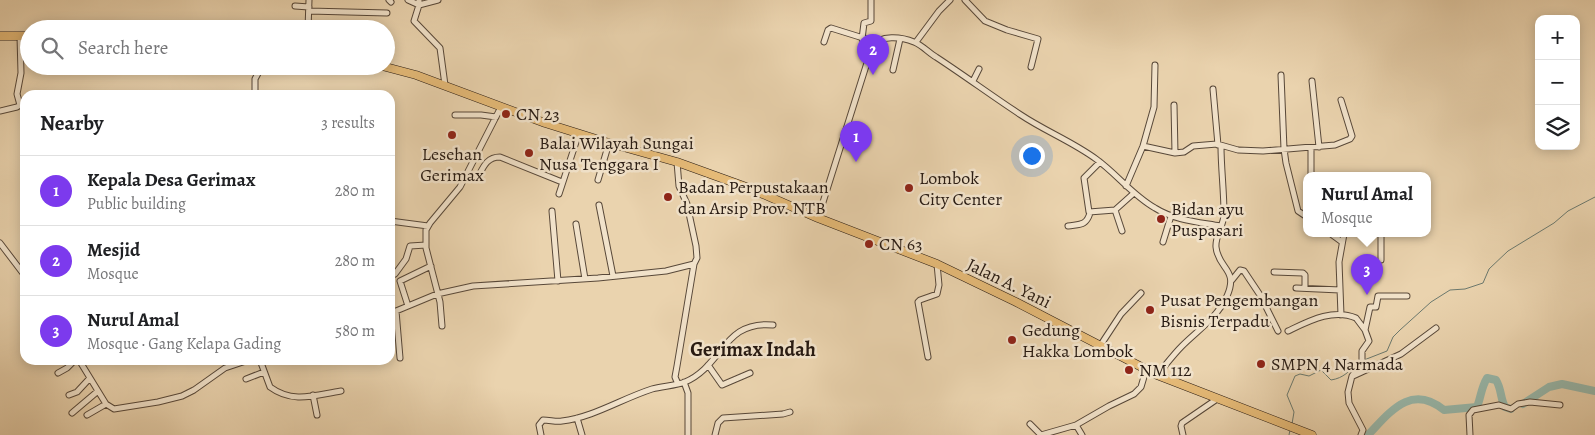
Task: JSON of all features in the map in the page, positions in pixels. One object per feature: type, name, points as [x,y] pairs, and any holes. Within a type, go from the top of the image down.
[{"type":"highway","points":[[0,36],[20,36]]},
{"type":"highway","name":"Jalan A. Yani","points":[[395,71],[416,75],[501,107],[725,179],[818,218],[937,264],[1016,302],[1146,370],[1308,434]]},
{"type":"street","points":[[308,20],[309,0]]},
{"type":"street","points":[[408,0],[419,2],[438,0]]},
{"type":"street","points":[[862,38],[864,23],[871,21],[871,0]]},
{"type":"street","points":[[916,42],[939,11],[950,0]]},
{"type":"street","points":[[965,0],[985,21],[1038,40],[1031,67]]},
{"type":"street","points":[[419,2],[414,21],[440,48],[445,85]]},
{"type":"street","points":[[295,6],[309,9],[388,13]]},
{"type":"street","points":[[824,42],[828,30],[831,28],[876,42]]},
{"type":"street","points":[[818,218],[872,47],[876,42],[884,39],[900,39],[916,42],[932,55],[1022,115],[1081,149],[1100,162],[1134,193],[1156,208],[1171,216],[1220,226]]},
{"type":"street","points":[[893,70],[900,39]]},
{"type":"street","points":[[1126,186],[1143,146],[1154,107],[1155,65]]},
{"type":"street","points":[[973,81],[979,69]]},
{"type":"street","points":[[0,111],[20,106],[17,94],[21,75]]},
{"type":"street","points":[[255,90],[255,79],[257,75]]},
{"type":"street","points":[[1281,76],[1286,163],[1298,211],[1303,214]]},
{"type":"street","points":[[1312,80],[1319,147]]},
{"type":"street","points":[[1213,89],[1224,213],[1216,237],[1216,249],[1232,280]]},
{"type":"street","points":[[1143,146],[1175,153],[1184,152],[1193,146],[1219,145],[1248,151],[1334,145],[1352,137],[1341,100]]},
{"type":"street","points":[[1174,105],[1175,153]]},
{"type":"street","points":[[442,326],[442,310],[426,245],[428,226],[460,188],[501,107]]},
{"type":"street","points":[[455,115],[496,117]]},
{"type":"street","points":[[559,194],[579,133]]},
{"type":"street","points":[[598,180],[610,143]]},
{"type":"street","points":[[1311,148],[1311,172]]},
{"type":"street","points":[[477,179],[486,162],[494,157],[500,157],[562,182]]},
{"type":"street","points":[[677,162],[679,186],[687,204],[697,258],[694,264],[676,374],[688,393],[688,435]]},
{"type":"street","points":[[1068,226],[1083,224],[1090,213],[1084,178],[1100,162]]},
{"type":"street","points":[[1090,213],[1115,210],[1134,193]]},
{"type":"street","points":[[599,205],[613,276]]},
{"type":"street","points":[[1115,210],[1122,231]]},
{"type":"street","points":[[552,211],[558,281]]},
{"type":"street","points":[[1162,242],[1171,216]]},
{"type":"street","points":[[395,222],[428,226]]},
{"type":"street","points":[[576,224],[585,279]]},
{"type":"street","points":[[1335,237],[1342,242]]},
{"type":"street","points":[[1342,315],[1339,262],[1343,237]]},
{"type":"street","points":[[1381,237],[1381,260]]},
{"type":"street","points":[[0,243],[20,269]]},
{"type":"street","points":[[396,274],[406,259],[410,246],[426,245]]},
{"type":"street","points":[[395,310],[437,294],[484,284],[585,279],[666,271],[694,264]]},
{"type":"street","points":[[928,357],[918,302],[937,294],[937,264]]},
{"type":"street","points":[[408,306],[400,281],[431,266]]},
{"type":"street","points":[[1157,375],[1182,346],[1211,320],[1227,297],[1232,280],[1240,270],[1244,271],[1260,295],[1278,331]]},
{"type":"street","points":[[1274,272],[1303,273],[1305,275],[1305,288]]},
{"type":"street","points":[[1296,288],[1340,290]]},
{"type":"street","points":[[1100,346],[1121,314],[1140,293]]},
{"type":"street","points":[[1365,330],[1370,307],[1376,307],[1378,296],[1407,296]]},
{"type":"street","points":[[1288,331],[1318,317],[1342,315],[1356,318],[1365,330],[1369,341],[1363,350],[1362,362],[1352,376],[1348,399],[1351,409],[1362,426],[1363,432],[1361,435]]},
{"type":"street","points":[[395,324],[400,358]]},
{"type":"street","points":[[541,435],[539,425],[542,421],[560,422],[577,418],[653,389],[681,383],[699,373],[727,342],[742,329],[760,324],[773,325]]},
{"type":"street","points":[[1352,376],[1401,354],[1436,328]]},
{"type":"street","points":[[58,373],[70,365]]},
{"type":"street","points":[[82,365],[106,404],[114,409],[176,398],[194,390],[232,365]]},
{"type":"street","points":[[262,365],[270,388],[289,397],[313,396],[341,391]]},
{"type":"street","points":[[708,365],[722,385],[750,373]]},
{"type":"street","points":[[1030,424],[1041,435],[1076,425],[1134,394],[1141,387],[1146,370]]},
{"type":"street","points":[[246,378],[264,372]]},
{"type":"street","points":[[69,395],[77,392],[90,378]]},
{"type":"street","points":[[72,413],[98,391]]},
{"type":"street","points":[[313,396],[317,415]]},
{"type":"street","points":[[1184,435],[1182,423],[1217,399]]},
{"type":"street","points":[[1470,435],[1469,416],[1473,410],[1499,405],[1512,409],[1518,404],[1530,402],[1560,405]]},
{"type":"street","points":[[87,415],[106,404]]},
{"type":"street","points":[[715,435],[718,423],[723,418],[790,412]]},
{"type":"street","points":[[577,418],[582,435]]},
{"type":"street","points":[[1076,425],[1082,435]]},
{"type":"waterway","points":[[1364,360],[1387,351],[1393,337],[1431,302],[1450,290],[1465,289],[1483,283],[1489,269],[1508,251],[1554,223],[1568,211],[1595,197]]},
{"type":"waterway","points":[[1292,424],[1294,412],[1287,395],[1295,376],[1300,374],[1309,376],[1321,370],[1331,380],[1336,379],[1343,376],[1358,363]]},
{"type":"waterway","points":[[1368,435],[1393,410],[1411,400],[1421,399],[1432,402],[1444,410],[1477,407],[1487,378],[1496,380],[1505,407],[1511,409]]},
{"type":"waterway","points":[[1523,404],[1549,387],[1562,384],[1595,391]]},
{"type":"waterway","points":[[1289,435],[1290,430]]},
{"type":"place","name":"Mesjid","points":[[873,75]]},
{"type":"place","name":"CN 23","points":[[506,114]]},
{"type":"place","name":"Lesehan Gerimax","points":[[452,135]]},
{"type":"place","name":"Balai Wilayah Sungai Nusa Tenggara I","points":[[529,153]]},
{"type":"place","name":"Kepala Desa Gerimax","points":[[856,162]]},
{"type":"place","name":"Lombok City Center","points":[[909,188]]},
{"type":"place","name":"Badan Perpustakaan dan Arsip Prov. NTB","points":[[668,197]]},
{"type":"place","name":"Bidan ayu Puspasari","points":[[1161,219]]},
{"type":"place","name":"CN 63","points":[[869,244]]},
{"type":"place","name":"Nurul Amal","points":[[1367,295]]},
{"type":"place","name":"Pusat Pengembangan Bisnis Terpadu","points":[[1150,310]]},
{"type":"place","name":"Gedung Hakka Lombok","points":[[1012,340]]},
{"type":"place","name":"SMPN 4 Narmada","points":[[1261,364]]},
{"type":"place","name":"NM 112","points":[[1129,370]]},
{"type":"district","name":"Gerimax Indah","points":[[753,349]]}]
